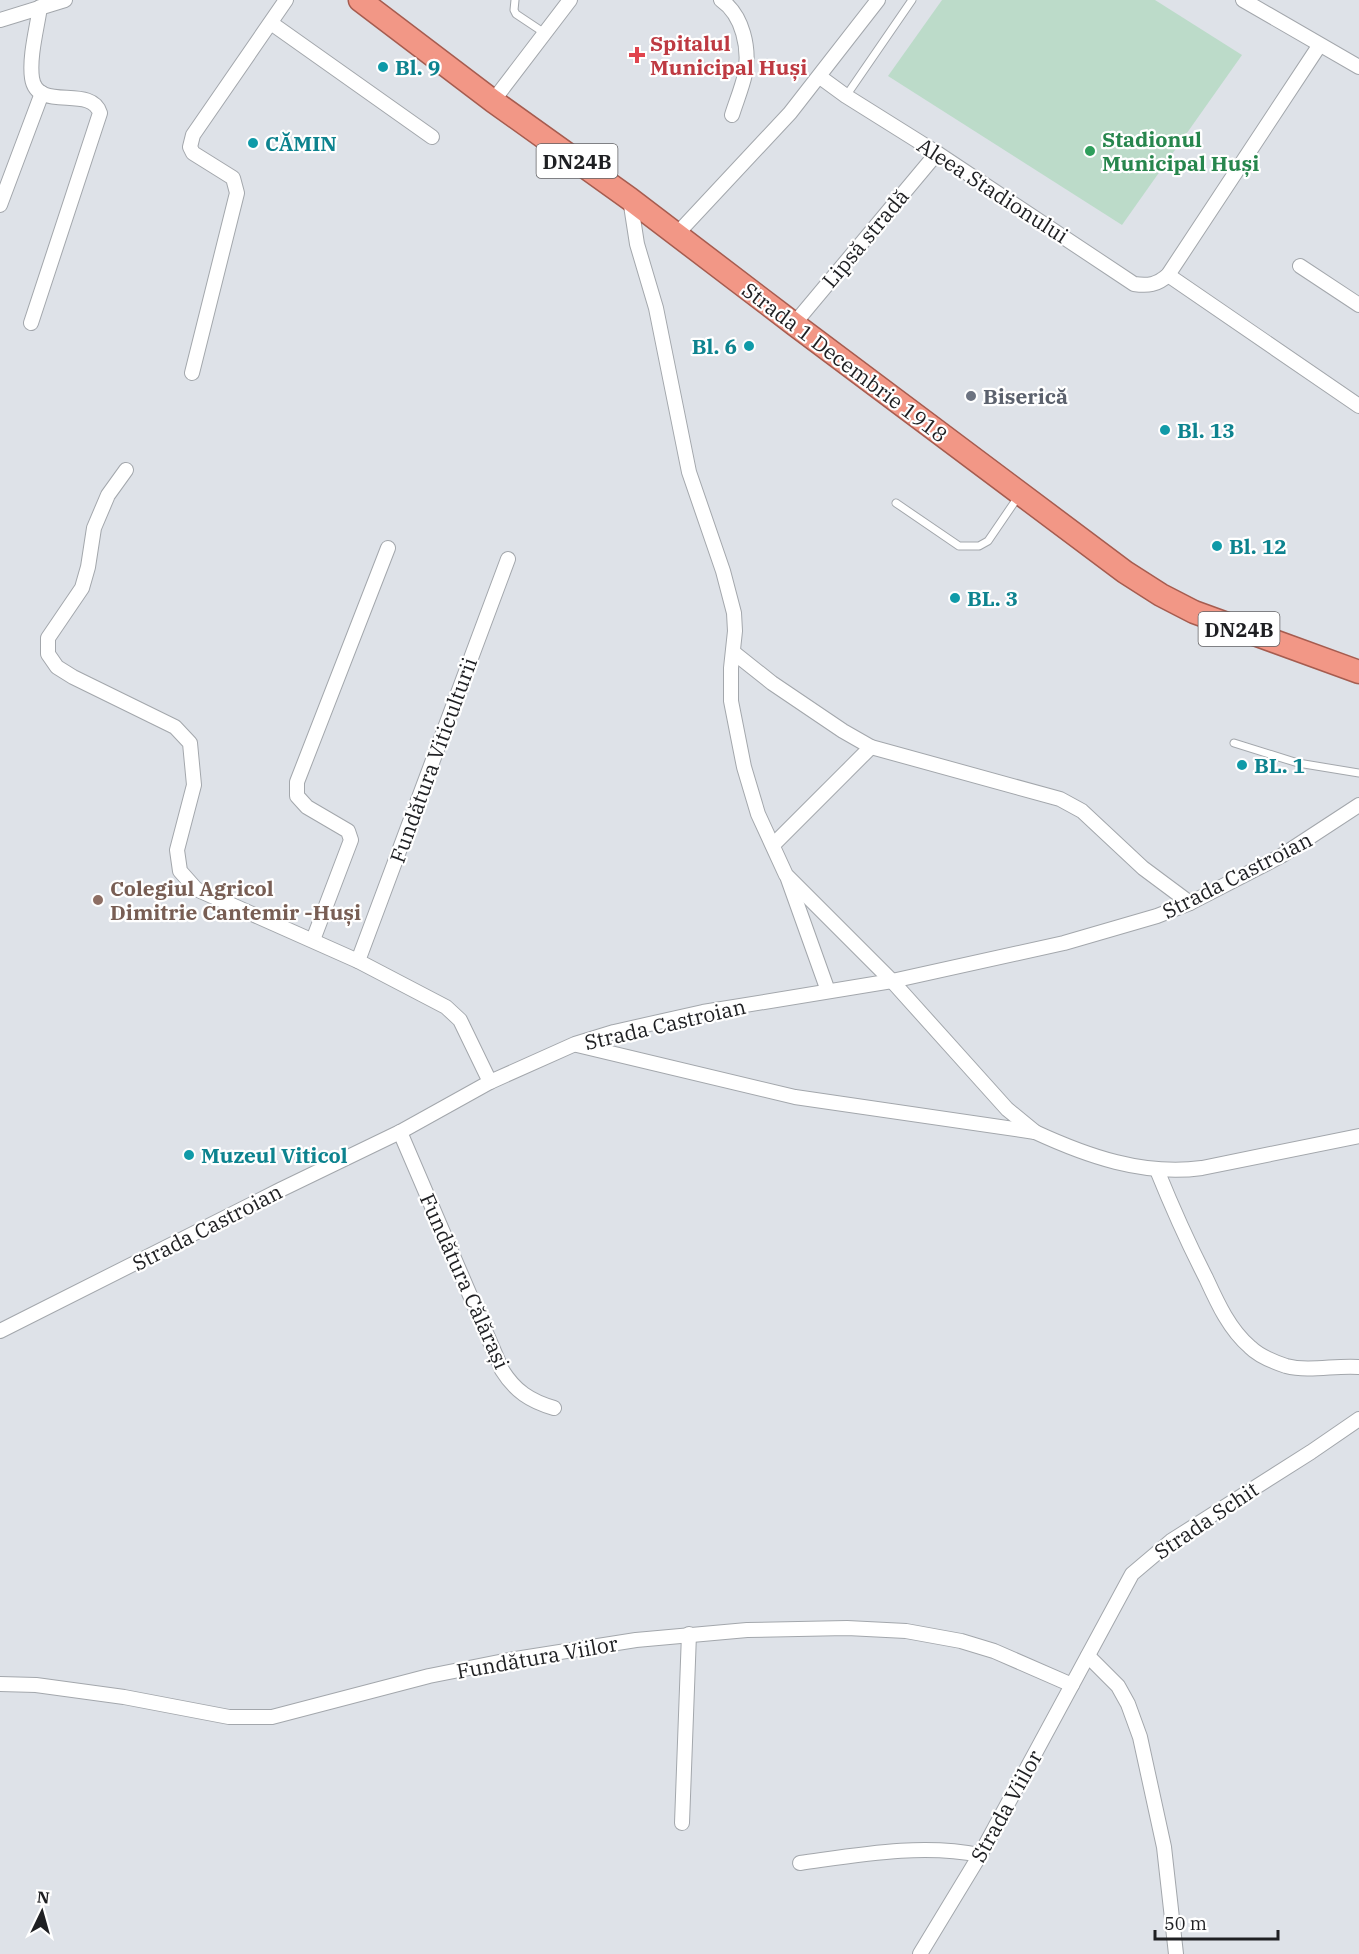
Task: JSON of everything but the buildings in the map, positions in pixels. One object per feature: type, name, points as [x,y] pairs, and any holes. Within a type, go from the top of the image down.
[{"type":"highway","name":"Strada 1 Decembrie 1918","points":[[360,0],[493,101],[630,199],[1125,572],[1161,595],[1194,612],[1359,672]]},
{"type":"street","points":[[0,20],[65,0]]},
{"type":"street","points":[[192,372],[237,192],[232,178],[193,153],[190,147],[193,135],[286,0]]},
{"type":"street","points":[[493,101],[570,0]]},
{"type":"street","points":[[721,0],[737,16],[747,61],[745,76],[732,115]]},
{"type":"street","points":[[676,235],[790,113],[878,0]]},
{"type":"street","points":[[1243,0],[1359,68]]},
{"type":"street","points":[[31,323],[100,113],[92,101],[53,97],[42,93],[35,86],[32,79],[40,7]]},
{"type":"street","points":[[271,23],[432,137]]},
{"type":"street","points":[[1319,46],[1168,275],[1359,406]]},
{"type":"street","name":"Aleea Stadionului","points":[[820,77],[1134,284],[1150,285],[1168,275]]},
{"type":"street","points":[[0,205],[42,93]]},
{"type":"street","name":"Lipsă stradă","points":[[794,324],[937,153]]},
{"type":"street","points":[[630,199],[637,244],[656,308],[689,472],[730,591],[735,631],[731,701],[744,767],[758,814],[786,875],[828,991]]},
{"type":"street","points":[[1300,266],[1359,305]]},
{"type":"street","points":[[126,470],[108,495],[94,528],[82,588],[48,638],[48,654],[57,667],[175,728],[190,743],[194,784],[177,849],[180,871],[196,889],[358,961],[446,1007],[460,1020],[490,1082]]},
{"type":"street","points":[[313,940],[351,840],[348,831],[307,807],[297,796],[297,782],[388,548]]},
{"type":"street","name":"Fundătura Viticulturii","points":[[358,961],[508,559]]},
{"type":"street","points":[[733,652],[772,684],[871,747],[1060,799],[1082,811],[1143,868],[1190,903]]},
{"type":"street","points":[[772,845],[871,747]]},
{"type":"street","name":"Strada Castroian","points":[[0,1331],[400,1132],[490,1082],[575,1044],[654,1022],[892,981],[1064,943],[1157,916],[1190,903],[1281,856],[1359,805]]},
{"type":"street","points":[[786,875],[892,981],[1007,1108],[1035,1132],[1056,1142],[1114,1162],[1157,1170],[1180,1171],[1359,1137]]},
{"type":"street","points":[[575,1044],[795,1096],[1035,1132]]},
{"type":"street","name":"Fundătura Călărași","points":[[400,1132],[502,1370],[522,1395],[554,1408]]},
{"type":"street","points":[[1157,1170],[1183,1233],[1221,1308],[1238,1335],[1251,1348],[1266,1358],[1287,1366],[1359,1367]]},
{"type":"street","name":"Strada Schit","points":[[1088,1656],[1132,1574],[1152,1555],[1359,1419]]},
{"type":"street","name":"Fundătura Viilor","points":[[0,1684],[36,1685],[113,1696],[229,1717],[272,1717],[429,1676],[498,1662],[636,1640],[747,1630],[837,1628],[906,1631],[961,1641],[994,1651],[1072,1685]]},
{"type":"street","points":[[682,1822],[689,1634]]},
{"type":"street","points":[[1088,1656],[1119,1686],[1140,1737],[1164,1847],[1176,1954]]},
{"type":"street","name":"Strada Viilor","points":[[920,1954],[980,1855],[1088,1656]]},
{"type":"street","points":[[800,1863],[859,1855],[925,1850],[980,1855]]},
{"type":"lane","points":[[515,0],[516,14],[546,34]]},
{"type":"lane","points":[[846,96],[912,0]]},
{"type":"lane","points":[[896,503],[959,546],[979,546],[988,541],[1019,494]]},
{"type":"lane","points":[[1234,743],[1298,763],[1359,773]]},
{"type":"green space","name":"Stadionul Municipal Huși","points":[[942,0],[1155,0],[1242,55],[1122,225],[888,76]]},
{"type":"place","name":"Spitalul Municipal Huși","points":[[637,55]]},
{"type":"place","name":"Bl. 9","points":[[383,67]]},
{"type":"place","name":"CĂMIN","points":[[253,143]]},
{"type":"place","name":"Stadionul Municipal Huși","points":[[1090,151]]},
{"type":"place","name":"Bl. 6","points":[[749,346]]},
{"type":"place","name":"Biserică","points":[[971,396]]},
{"type":"place","name":"Bl. 13","points":[[1165,430]]},
{"type":"place","name":"Bl. 12","points":[[1217,546]]},
{"type":"place","name":"BL. 3","points":[[955,598]]},
{"type":"place","name":"BL. 1","points":[[1242,765]]},
{"type":"place","name":"Colegiul Agricol Dimitrie Cantemir -Huși","points":[[98,900]]},
{"type":"place","name":"Muzeul Viticol","points":[[189,1155]]}]
